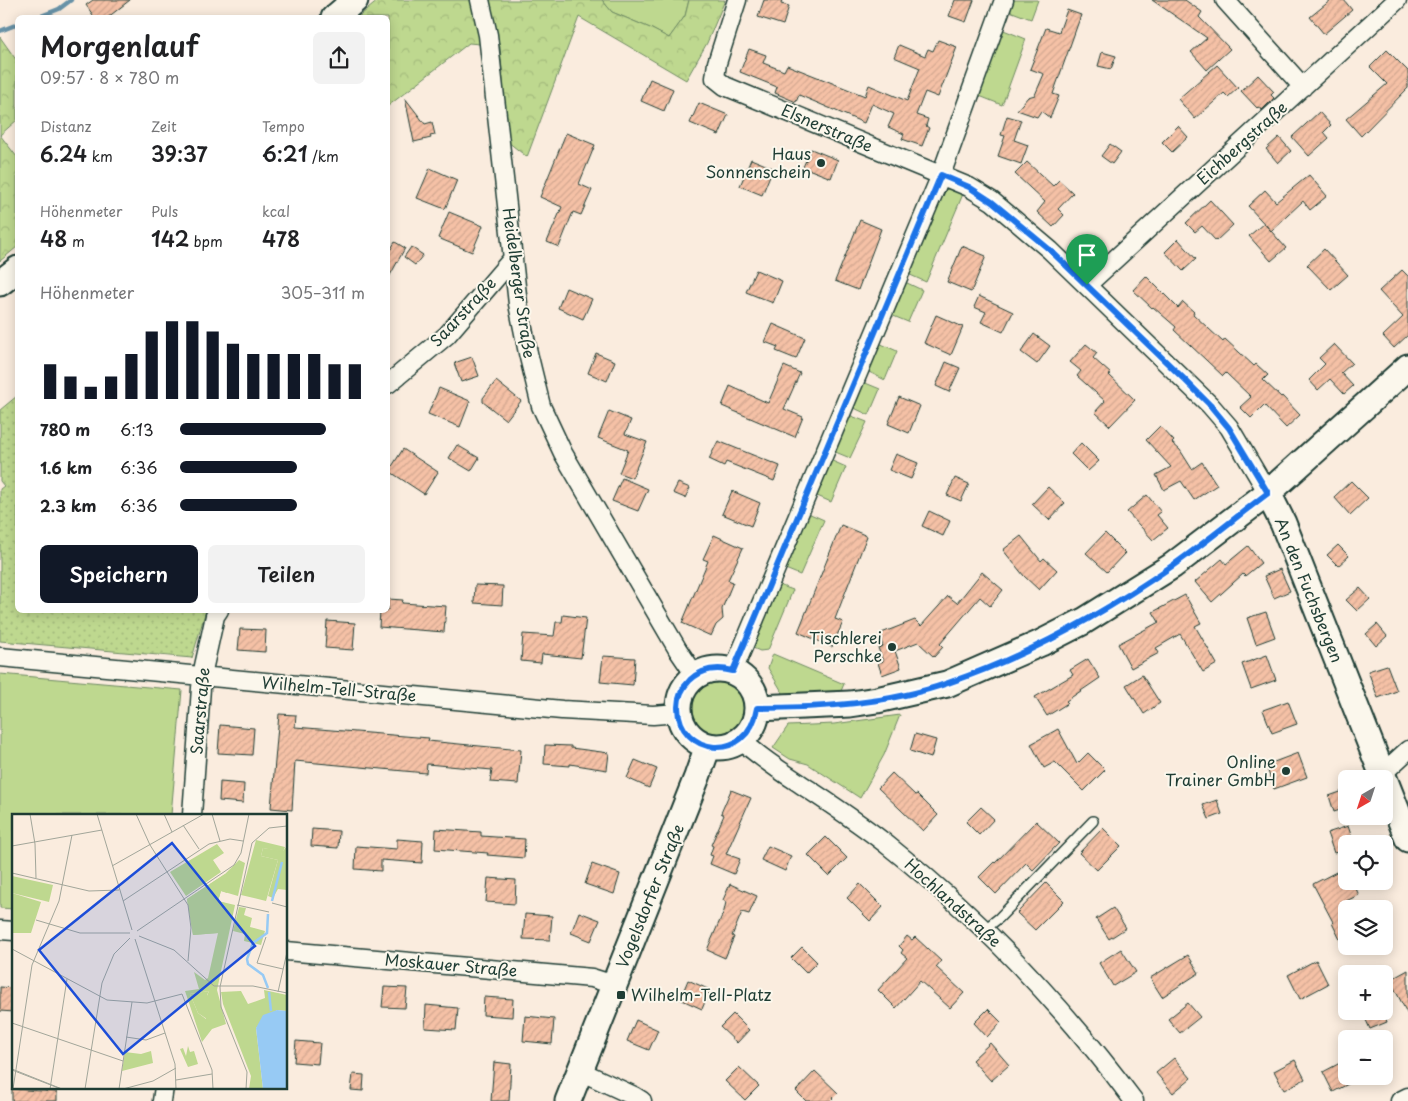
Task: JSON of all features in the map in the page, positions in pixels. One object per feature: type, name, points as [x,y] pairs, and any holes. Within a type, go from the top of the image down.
[{"type":"street","points":[[338,15],[355,0]]},
{"type":"street","name":"Heidelberger Straße","points":[[480,0],[488,35],[518,304],[526,345],[542,406],[563,453],[678,650],[695,675]]},
{"type":"street","name":"Elsnerstraße","points":[[737,0],[717,63],[715,78],[725,86],[941,175]]},
{"type":"street","points":[[733,671],[941,175],[1004,0]]},
{"type":"street","points":[[1224,0],[1303,86]]},
{"type":"street","name":"Eichbergstraße","points":[[1087,285],[1397,0]]},
{"type":"street","name":"An den Fuchsbergen","points":[[941,175],[969,187],[992,202],[1050,250],[1210,405],[1229,428],[1268,493],[1283,523],[1382,770]]},
{"type":"street","name":"Saarstraße","points":[[390,382],[447,334],[513,258]]},
{"type":"street","points":[[0,283],[15,271]]},
{"type":"street","points":[[757,708],[840,704],[877,700],[947,684],[1041,643],[1116,602],[1172,566],[1268,493],[1408,366]]},
{"type":"street","name":"Saarstraße","points":[[192,814],[202,677],[218,613]]},
{"type":"street","name":"Wilhelm-Tell-Straße","points":[[0,658],[562,710],[653,716],[678,713]]},
{"type":"street","points":[[714,668],[733,671],[751,686],[756,696],[755,720],[750,731],[741,740],[725,746],[708,746],[688,734],[678,713],[678,702],[687,682],[695,675],[714,668]]},
{"type":"street","name":"Hochlandstraße","points":[[741,740],[760,756],[891,848],[985,929],[1054,1002],[1134,1101]]},
{"type":"street","name":"Vogelsdorfer Straße","points":[[568,1101],[698,777],[708,746]]},
{"type":"street","points":[[1386,770],[1408,750]]},
{"type":"street","name":"An den Fuchsbergen","points":[[1393,800],[1408,840]]},
{"type":"street","name":"Moskauer Straße","points":[[288,951],[598,979],[614,985]]},
{"type":"street","points":[[580,1071],[642,1101]]},
{"type":"street","points":[[162,1101],[164,1088]]},
{"type":"street","points":[[1400,1101],[1408,1097]]},
{"type":"lane","points":[[985,929],[999,918],[1093,821]]},
{"type":"green space","points":[[379,0],[602,0],[612,12],[669,38],[685,16],[689,0],[725,0],[707,43],[686,80],[579,17],[527,157],[508,142],[500,46],[469,43],[390,104],[390,15],[361,15]]},
{"type":"green space","points":[[602,0],[689,0],[685,16],[669,38],[612,12]]},
{"type":"green space","points":[[1011,0],[1038,0],[1031,19],[1007,10]]},
{"type":"green space","points":[[1001,29],[1026,39],[1002,105],[977,95]]},
{"type":"green space","points":[[0,37],[15,58],[15,122],[0,135]]},
{"type":"green space","points":[[0,135],[15,154],[15,249],[0,261]]},
{"type":"green space","points":[[947,189],[963,194],[926,282],[908,274]]},
{"type":"green space","points":[[905,282],[922,290],[908,322],[891,315]]},
{"type":"green space","points":[[879,343],[897,351],[885,380],[867,371]]},
{"type":"green space","points":[[863,382],[880,389],[869,415],[852,407]]},
{"type":"green space","points":[[15,398],[15,613],[205,613],[192,658],[0,641],[0,489],[4,486],[0,481],[0,410]]},
{"type":"green space","points":[[849,415],[867,422],[850,458],[833,451]]},
{"type":"green space","points":[[830,460],[846,467],[831,502],[815,495]]},
{"type":"green space","points":[[808,513],[824,520],[800,575],[783,568]]},
{"type":"green space","points":[[779,585],[793,590],[768,650],[760,651],[753,648]]},
{"type":"green space","points":[[773,654],[844,684],[841,691],[843,694],[784,695],[768,668]]},
{"type":"green space","points":[[0,674],[182,690],[171,814],[12,814],[12,909],[0,908]]},
{"type":"green space","points":[[718,677],[735,682],[743,690],[748,707],[743,724],[735,732],[718,737],[701,732],[693,724],[688,707],[693,690],[701,682]]},
{"type":"green space","points":[[900,715],[884,755],[860,798],[808,764],[790,759],[773,748],[788,726],[834,724]]},
{"type":"building","points":[[93,0],[130,0],[111,15],[93,15],[86,5]]},
{"type":"building","points":[[764,0],[782,0],[781,4],[789,6],[783,25],[758,17]]},
{"type":"building","points":[[955,0],[974,0],[966,22],[949,16]]},
{"type":"building","points":[[1152,0],[1185,0],[1202,12],[1199,17],[1230,49],[1207,70],[1191,52],[1207,38]]},
{"type":"building","points":[[1331,0],[1344,0],[1352,10],[1324,34],[1310,17]]},
{"type":"building","points":[[1067,10],[1081,15],[1053,94],[1059,96],[1050,118],[1041,111],[1037,117],[1017,110],[1028,97],[1035,95],[1044,74],[1030,69],[1046,28],[1059,32]]},
{"type":"building","points":[[938,40],[957,47],[938,97],[925,92],[916,115],[928,119],[926,126],[929,128],[922,146],[902,139],[904,134],[888,127],[894,114],[872,104],[864,123],[799,95],[796,102],[775,93],[777,87],[740,72],[749,49],[766,55],[763,63],[784,71],[787,65],[865,96],[869,85],[907,101],[920,68],[894,57],[899,45],[925,56],[928,49],[933,51]]},
{"type":"building","points":[[1387,50],[1408,71],[1408,88],[1361,136],[1346,119],[1387,84],[1370,67]]},
{"type":"building","points":[[1102,52],[1116,56],[1111,69],[1098,66]]},
{"type":"building","points":[[1217,65],[1238,88],[1228,97],[1224,93],[1195,119],[1178,99]]},
{"type":"building","points":[[1258,75],[1274,92],[1271,95],[1274,98],[1262,110],[1257,108],[1241,91]]},
{"type":"building","points":[[650,79],[673,89],[664,111],[641,101]]},
{"type":"building","points":[[405,98],[425,124],[432,122],[435,135],[430,136],[431,138],[414,142]]},
{"type":"building","points":[[699,103],[728,115],[719,135],[690,123]]},
{"type":"building","points":[[1319,112],[1331,125],[1324,132],[1329,138],[1309,156],[1292,137]]},
{"type":"building","points":[[1007,116],[1021,120],[1014,140],[1028,145],[1021,164],[998,156],[1005,136],[1001,135]]},
{"type":"building","points":[[1178,126],[1188,137],[1172,152],[1162,142]]},
{"type":"building","points":[[566,133],[595,145],[579,184],[592,190],[581,215],[573,212],[559,247],[547,242],[562,207],[540,197]]},
{"type":"building","points":[[1279,137],[1291,151],[1278,163],[1266,149]]},
{"type":"building","points":[[1110,144],[1121,152],[1112,164],[1101,156]]},
{"type":"building","name":"Haus Sonnenschein","points":[[811,149],[838,160],[831,178],[803,167]]},
{"type":"building","points":[[751,159],[773,168],[762,195],[740,186]]},
{"type":"building","points":[[1027,162],[1053,186],[1059,180],[1073,193],[1058,209],[1064,215],[1053,227],[1037,212],[1045,202],[1015,174]]},
{"type":"building","points":[[430,168],[457,180],[445,209],[417,198]]},
{"type":"building","points":[[1309,175],[1327,196],[1310,210],[1303,201],[1271,231],[1248,206],[1265,190],[1276,202]]},
{"type":"building","points":[[1210,200],[1233,225],[1216,241],[1202,226],[1195,232],[1186,223]]},
{"type":"building","points":[[449,212],[483,226],[472,252],[438,238]]},
{"type":"building","points":[[860,220],[881,229],[858,290],[835,281]]},
{"type":"building","points":[[1264,223],[1286,248],[1271,261],[1249,236]]},
{"type":"building","points":[[1178,239],[1196,259],[1183,271],[1165,252]]},
{"type":"building","points":[[395,242],[405,248],[390,275],[390,251]]},
{"type":"building","points":[[962,246],[986,256],[971,292],[947,282]]},
{"type":"building","points":[[411,247],[423,255],[415,265],[404,257]]},
{"type":"building","points":[[1324,249],[1348,275],[1331,290],[1307,265]]},
{"type":"building","points":[[756,270],[782,281],[773,303],[746,292]]},
{"type":"building","points":[[1402,270],[1408,276],[1408,335],[1394,348],[1383,336],[1403,317],[1379,291]]},
{"type":"building","points":[[1146,276],[1178,308],[1183,302],[1223,342],[1225,339],[1254,366],[1256,364],[1268,375],[1263,380],[1300,415],[1286,428],[1264,405],[1251,418],[1240,407],[1251,397],[1226,373],[1223,376],[1174,330],[1176,327],[1133,290]]},
{"type":"building","points":[[566,288],[592,299],[583,319],[558,308]]},
{"type":"building","points":[[979,296],[1013,312],[1003,332],[981,322],[986,312],[974,307]]},
{"type":"building","points":[[936,315],[963,327],[951,355],[924,343]]},
{"type":"building","points":[[773,324],[805,338],[796,359],[776,351],[778,347],[765,342]]},
{"type":"building","points":[[1034,334],[1050,346],[1037,364],[1021,352]]},
{"type":"building","points":[[1086,344],[1097,353],[1093,358],[1135,400],[1110,426],[1095,412],[1105,401],[1077,376],[1081,371],[1070,362]]},
{"type":"building","points":[[1334,344],[1352,363],[1341,373],[1353,386],[1344,394],[1330,379],[1318,390],[1309,380],[1325,364],[1319,358]]},
{"type":"building","points":[[596,353],[615,361],[607,381],[588,373]]},
{"type":"building","points":[[472,357],[479,376],[461,382],[454,363]]},
{"type":"building","points":[[946,362],[960,368],[949,392],[936,386]]},
{"type":"building","points":[[784,366],[800,373],[784,409],[803,417],[795,437],[722,406],[730,386],[768,403]]},
{"type":"building","points":[[496,381],[521,401],[506,420],[483,402],[483,398]]},
{"type":"building","points":[[439,388],[470,401],[460,427],[428,414]]},
{"type":"building","points":[[899,397],[920,406],[909,433],[888,424]]},
{"type":"building","points":[[609,411],[631,420],[625,434],[647,442],[632,478],[619,473],[628,450],[598,438]]},
{"type":"building","points":[[1160,426],[1174,441],[1172,443],[1180,450],[1192,469],[1202,462],[1217,485],[1194,500],[1181,481],[1164,490],[1156,475],[1171,467],[1146,440]]},
{"type":"building","points":[[718,441],[780,466],[774,481],[726,462],[724,466],[709,459]]},
{"type":"building","points":[[1081,443],[1099,461],[1088,471],[1071,454]]},
{"type":"building","points":[[457,445],[479,458],[471,471],[449,458]]},
{"type":"building","points":[[403,449],[438,472],[424,494],[390,472]]},
{"type":"building","points":[[896,454],[918,463],[911,479],[889,470]]},
{"type":"building","points":[[622,478],[648,489],[638,511],[612,501]]},
{"type":"building","points":[[955,478],[969,484],[961,501],[947,495]]},
{"type":"building","points":[[1351,481],[1368,498],[1350,515],[1334,497]]},
{"type":"building","points":[[678,483],[690,488],[685,498],[673,493]]},
{"type":"building","points":[[1048,487],[1065,503],[1049,520],[1032,504]]},
{"type":"building","points":[[732,491],[760,503],[751,526],[722,514]]},
{"type":"building","points":[[1147,495],[1161,512],[1157,515],[1168,528],[1153,540],[1127,512]]},
{"type":"building","points":[[929,511],[950,521],[943,536],[922,526]]},
{"type":"building","points":[[841,525],[867,536],[835,619],[843,622],[832,647],[798,632]]},
{"type":"building","points":[[1105,533],[1125,553],[1107,572],[1086,553]]},
{"type":"building","points":[[714,535],[743,548],[728,580],[733,582],[722,609],[723,619],[716,625],[711,636],[682,623],[708,561],[703,559]]},
{"type":"building","points":[[1021,536],[1041,561],[1044,558],[1057,570],[1039,590],[1024,576],[1003,550]]},
{"type":"building","points":[[1338,545],[1349,556],[1338,566],[1327,555]]},
{"type":"building","points":[[1248,546],[1261,563],[1245,576],[1243,574],[1212,602],[1195,582],[1222,559],[1226,564]]},
{"type":"building","points":[[1280,569],[1290,591],[1274,598],[1264,576]]},
{"type":"building","points":[[982,572],[1003,590],[990,606],[980,597],[940,644],[943,647],[934,657],[918,642],[895,651],[901,668],[882,675],[878,663],[883,661],[878,648],[883,646],[879,634],[915,620],[921,626],[948,596],[957,603]]},
{"type":"building","points":[[475,585],[503,586],[502,605],[474,603]]},
{"type":"building","points":[[1360,588],[1370,599],[1357,611],[1346,600]]},
{"type":"building","points":[[1185,595],[1201,623],[1195,626],[1217,664],[1203,672],[1180,634],[1156,648],[1159,653],[1131,668],[1118,644],[1159,622],[1153,612]]},
{"type":"building","points":[[390,599],[403,600],[402,603],[446,606],[444,632],[379,627],[380,613],[390,613]]},
{"type":"building","points":[[1266,612],[1275,637],[1256,644],[1247,618]]},
{"type":"building","points":[[563,615],[586,618],[581,658],[542,654],[541,663],[521,661],[523,634],[554,636],[556,622],[562,622]]},
{"type":"building","points":[[327,621],[355,623],[353,650],[325,648]]},
{"type":"building","points":[[1377,624],[1387,636],[1376,646],[1366,634]]},
{"type":"building","points":[[240,629],[266,630],[265,652],[238,650]]},
{"type":"building","points":[[1267,655],[1276,680],[1251,689],[1242,664]]},
{"type":"building","points":[[603,656],[635,658],[633,685],[600,682]]},
{"type":"building","points":[[1088,659],[1100,678],[1066,701],[1068,703],[1047,716],[1035,697],[1073,675],[1070,670]]},
{"type":"building","points":[[1387,665],[1397,691],[1378,698],[1368,671]]},
{"type":"building","points":[[1142,675],[1160,703],[1144,714],[1126,685]]},
{"type":"building","points":[[1288,701],[1297,724],[1272,733],[1263,710]]},
{"type":"building","points":[[279,714],[296,715],[295,727],[429,738],[428,741],[521,750],[518,784],[490,782],[492,770],[427,764],[426,773],[295,761],[292,810],[271,808]]},
{"type":"building","points":[[220,725],[254,728],[252,755],[218,753]]},
{"type":"building","points":[[1058,729],[1077,764],[1088,753],[1105,770],[1084,791],[1055,762],[1044,768],[1031,744]]},
{"type":"building","points":[[915,734],[936,740],[931,758],[910,751]]},
{"type":"building","points":[[545,745],[571,746],[571,748],[609,753],[607,770],[570,764],[570,766],[544,764]]},
{"type":"building","name":"Online Trainer GmbH","points":[[1298,753],[1307,777],[1274,789],[1266,765]]},
{"type":"building","points":[[635,760],[657,769],[649,788],[627,778]]},
{"type":"building","points":[[892,773],[938,815],[923,831],[878,788]]},
{"type":"building","points":[[220,782],[244,784],[243,803],[219,801]]},
{"type":"building","points":[[731,790],[751,798],[726,854],[740,859],[734,874],[710,864],[713,856],[710,855],[713,846],[711,845],[724,815],[721,813]]},
{"type":"building","points":[[1338,793],[1338,811],[1334,812],[1329,796]]},
{"type":"building","points":[[1217,800],[1222,814],[1209,819],[1203,805]]},
{"type":"building","points":[[981,807],[994,819],[979,835],[966,822]]},
{"type":"building","points":[[1036,821],[1059,843],[1033,870],[1026,863],[996,894],[979,877]]},
{"type":"building","points":[[1348,826],[1351,835],[1338,835],[1338,852],[1334,853],[1327,833]]},
{"type":"building","points":[[1103,828],[1121,846],[1097,870],[1079,853]]},
{"type":"building","points":[[312,829],[339,831],[338,848],[311,846]]},
{"type":"building","points":[[436,829],[481,832],[481,836],[525,839],[524,858],[435,849]]},
{"type":"building","points":[[826,837],[847,858],[829,876],[808,855]]},
{"type":"building","points":[[397,839],[423,841],[422,863],[381,860],[381,871],[355,869],[356,846],[397,849]]},
{"type":"building","points":[[768,846],[791,856],[785,871],[761,860]]},
{"type":"building","points":[[592,864],[620,874],[614,894],[585,884]]},
{"type":"building","points":[[1338,871],[1338,890],[1356,890],[1359,895],[1348,900],[1338,900],[1338,935],[1333,922],[1313,884]]},
{"type":"building","points":[[488,878],[516,880],[515,904],[486,902]]},
{"type":"building","points":[[1046,883],[1064,901],[1035,930],[1017,913]]},
{"type":"building","points":[[730,884],[757,896],[749,914],[742,912],[725,958],[707,950],[724,911],[726,902],[723,900]]},
{"type":"building","points":[[860,884],[883,907],[870,921],[847,898]]},
{"type":"building","points":[[1113,908],[1126,928],[1109,939],[1096,919]]},
{"type":"building","points":[[579,912],[600,920],[591,941],[571,933]]},
{"type":"building","points":[[525,914],[552,916],[550,940],[523,939]]},
{"type":"building","points":[[907,936],[912,940],[915,937],[941,961],[936,967],[964,993],[950,1008],[920,981],[896,1008],[878,990],[907,958],[901,953],[903,950],[899,946]]},
{"type":"building","points":[[802,947],[817,962],[806,973],[791,958]]},
{"type":"building","points":[[1121,949],[1136,972],[1113,986],[1099,963]]},
{"type":"building","points":[[1188,955],[1199,973],[1162,997],[1150,978]]},
{"type":"building","points":[[1316,960],[1328,984],[1300,999],[1288,975]]},
{"type":"building","points":[[1408,970],[1408,1015],[1393,986],[1393,978]]},
{"type":"building","points":[[688,980],[710,990],[702,1009],[680,999]]},
{"type":"building","points":[[0,987],[12,988],[12,1012],[0,1011]]},
{"type":"building","points":[[384,987],[407,988],[405,1008],[382,1007]]},
{"type":"building","points":[[484,997],[513,999],[512,1017],[483,1015]]},
{"type":"building","points":[[1188,1003],[1200,1017],[1180,1033],[1168,1019]]},
{"type":"building","points":[[426,1005],[458,1008],[456,1030],[425,1028]]},
{"type":"building","points":[[988,1009],[1001,1022],[987,1037],[974,1023]]},
{"type":"building","points":[[733,1014],[749,1030],[737,1043],[720,1027]]},
{"type":"building","points":[[525,1016],[554,1019],[552,1044],[523,1041]]},
{"type":"building","points":[[636,1020],[658,1030],[649,1050],[627,1041]]},
{"type":"building","points":[[1366,1020],[1386,1020],[1387,1022],[1370,1029]]},
{"type":"building","points":[[296,1041],[320,1043],[318,1064],[294,1062]]},
{"type":"building","points":[[990,1043],[1009,1065],[991,1081],[972,1060]]},
{"type":"building","points":[[1174,1058],[1191,1078],[1173,1093],[1156,1073]]},
{"type":"building","points":[[1295,1060],[1305,1079],[1284,1090],[1274,1071]]},
{"type":"building","points":[[494,1062],[511,1064],[509,1101],[491,1101]]},
{"type":"building","points":[[1338,1064],[1338,1085],[1346,1085],[1333,1092],[1323,1072]]},
{"type":"building","points":[[739,1067],[759,1086],[745,1100],[725,1081]]},
{"type":"building","points":[[815,1071],[838,1093],[830,1101],[806,1101],[796,1091]]},
{"type":"building","points":[[353,1074],[364,1075],[363,1091],[351,1090]]},
{"type":"building","points":[[12,1089],[57,1092],[57,1101],[12,1101]]},
{"type":"waterway","points":[[44,15],[59,9],[71,0]]},
{"type":"waterway","points":[[0,31],[15,25]]},
{"type":"place","name":"Haus Sonnenschein","points":[[821,163]]},
{"type":"place","name":"Tischlerei Perschke","points":[[892,647]]},
{"type":"place","name":"Online Trainer GmbH","points":[[1286,771]]},
{"type":"place","name":"Wilhelm-Tell-Platz","points":[[621,995]]},
{"type":"route","points":[[941,175],[969,187],[992,202],[1050,250],[1087,285],[1210,405],[1229,428],[1268,493],[1172,566],[1116,602],[1041,643],[987,668],[947,684],[877,700],[850,704],[757,708],[755,720],[750,731],[741,740],[731,745],[708,746],[688,734],[678,713],[678,702],[682,692],[687,682],[704,670],[714,668],[733,671],[804,506],[857,374],[941,175]]}]
